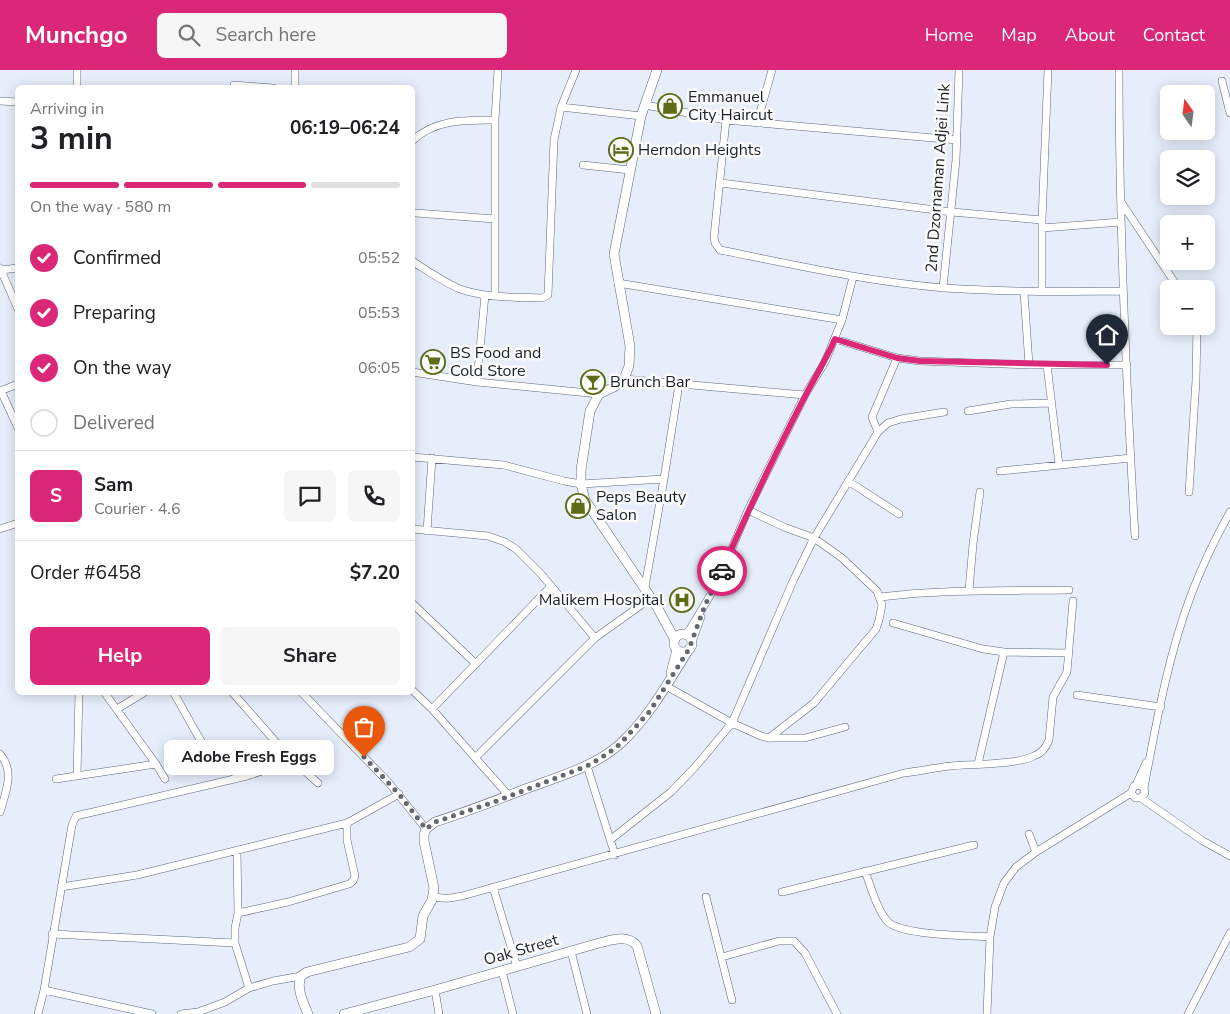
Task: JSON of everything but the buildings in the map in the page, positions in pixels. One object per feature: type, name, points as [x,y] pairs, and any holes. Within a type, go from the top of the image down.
[{"type":"street","points":[[77,70],[77,85]]},
{"type":"street","points":[[295,70],[295,85]]},
{"type":"street","points":[[495,296],[495,120],[498,70]]},
{"type":"street","points":[[415,263],[439,279],[461,289],[495,296],[542,298],[548,295],[554,140],[561,107],[576,70]]},
{"type":"street","points":[[415,372],[477,382],[599,394],[614,387],[624,379],[631,353],[618,282],[614,254],[615,242],[641,116],[658,70]]},
{"type":"street","points":[[757,123],[772,70]]},
{"type":"street","name":"2nd Dzornaman Adjei Link","points":[[943,288],[952,212],[959,70]]},
{"type":"street","points":[[1042,292],[1042,224],[1048,70]]},
{"type":"street","points":[[1119,70],[1123,291],[1135,536]]},
{"type":"street","points":[[1222,81],[1230,113]]},
{"type":"street","points":[[0,101],[15,102]]},
{"type":"street","points":[[645,105],[726,120],[957,140]]},
{"type":"street","points":[[561,107],[641,116]]},
{"type":"street","points":[[415,137],[436,125],[457,120],[495,120]]},
{"type":"street","points":[[726,120],[714,237],[715,243],[720,250],[853,277],[943,288],[1024,292],[1123,291]]},
{"type":"street","points":[[583,165],[630,170]]},
{"type":"street","points":[[720,183],[1042,224],[1121,222]]},
{"type":"street","points":[[1120,202],[1173,280]]},
{"type":"street","points":[[416,213],[495,219]]},
{"type":"street","points":[[15,268],[0,269],[15,302]]},
{"type":"street","points":[[599,394],[588,420],[582,455],[582,491],[589,505],[645,587],[665,620],[680,636],[691,641],[690,647],[682,652],[677,650],[674,645],[680,636],[705,605],[717,584],[748,510],[805,395],[826,362],[842,320],[853,277]]},
{"type":"street","points":[[618,282],[842,320]]},
{"type":"street","points":[[1024,292],[1029,364]]},
{"type":"street","points":[[477,382],[486,295]]},
{"type":"street","points":[[1188,492],[1196,380],[1197,335]]},
{"type":"street","points":[[835,339],[897,358],[920,361],[1047,365],[1126,365]]},
{"type":"street","points":[[878,432],[872,417],[897,358]]},
{"type":"street","points":[[1047,365],[1059,465]]},
{"type":"street","points":[[624,379],[805,395]]},
{"type":"street","points":[[645,587],[678,384]]},
{"type":"street","points":[[15,385],[0,391],[15,422]]},
{"type":"street","points":[[968,411],[1012,404],[1052,403]]},
{"type":"street","points":[[610,840],[670,792],[696,766],[732,723],[814,538],[878,432],[888,423],[901,419],[944,412]]},
{"type":"street","points":[[415,457],[504,465],[581,484],[664,479]]},
{"type":"street","points":[[427,531],[432,458]]},
{"type":"street","points":[[1000,470],[1131,458]]},
{"type":"street","points":[[848,481],[899,514]]},
{"type":"street","points":[[969,590],[980,492]]},
{"type":"street","points":[[748,510],[784,527],[814,538],[842,558],[877,591],[882,605],[880,620],[876,629],[814,702],[769,738]]},
{"type":"street","points":[[988,1014],[990,937],[995,907],[1004,882],[1016,867],[1036,852],[1111,807],[1139,794],[1151,751],[1175,645],[1191,597],[1215,540],[1230,512]]},
{"type":"street","points":[[0,529],[15,524]]},
{"type":"street","points":[[415,529],[488,536],[505,542],[516,549],[551,586],[595,638]]},
{"type":"street","points":[[432,709],[551,586]]},
{"type":"street","points":[[880,597],[969,590],[1069,590]]},
{"type":"street","points":[[476,757],[595,638],[651,598]]},
{"type":"street","points":[[433,896],[448,898],[493,887],[904,773],[950,766],[1032,758],[1042,753],[1049,740],[1053,697],[1067,672],[1073,601]]},
{"type":"street","points":[[181,1014],[198,1012],[225,1002],[249,988],[409,947],[420,939],[423,916],[433,896],[433,881],[424,841],[426,829],[435,822],[587,766],[607,754],[634,730],[650,711],[690,647],[705,605]]},
{"type":"street","points":[[415,606],[476,664]]},
{"type":"street","points":[[892,623],[961,643],[1004,652],[1068,653]]},
{"type":"street","points":[[667,684],[677,650]]},
{"type":"street","points":[[978,764],[1004,652]]},
{"type":"street","points":[[667,684],[732,723],[769,738],[805,738],[845,727]]},
{"type":"street","points":[[415,693],[476,757],[509,796]]},
{"type":"street","points":[[77,776],[79,695]]},
{"type":"street","points":[[106,695],[165,779]]},
{"type":"street","points":[[117,710],[140,695]]},
{"type":"street","points":[[177,695],[210,754],[220,767],[247,776]]},
{"type":"street","points":[[235,695],[289,757],[318,783]]},
{"type":"street","points":[[305,695],[399,794],[426,829]]},
{"type":"street","points":[[1077,695],[1161,707]]},
{"type":"street","points":[[1151,751],[1136,785],[1139,794],[1203,841],[1230,856]]},
{"type":"street","points":[[0,754],[7,765],[9,778],[0,812]]},
{"type":"street","points":[[38,1014],[44,990],[72,825],[76,816],[247,776],[277,766],[289,757]]},
{"type":"street","points":[[56,779],[156,764]]},
{"type":"street","points":[[587,766],[615,854]]},
{"type":"street","points":[[61,887],[137,874],[346,823],[399,794]]},
{"type":"street","points":[[238,913],[288,902],[349,884],[353,881],[355,876],[346,840],[346,823]]},
{"type":"street","points":[[1028,834],[1036,852]]},
{"type":"street","points":[[782,892],[974,845]]},
{"type":"street","points":[[237,850],[238,913],[235,943],[249,988]]},
{"type":"street","points":[[866,871],[881,912],[896,927],[922,932],[990,937]]},
{"type":"street","points":[[493,887],[517,967]]},
{"type":"street","points":[[706,897],[732,1000]]},
{"type":"street","points":[[52,934],[235,943]]},
{"type":"street","points":[[1188,1014],[1230,934]]},
{"type":"street","name":"Oak Street","points":[[344,1014],[364,1012],[571,951],[617,939],[628,939],[634,942],[640,955],[656,1014]]},
{"type":"street","points":[[722,956],[780,941],[794,941],[805,953],[837,1014]]},
{"type":"street","points":[[571,951],[587,1014]]},
{"type":"street","points":[[502,972],[513,1014]]},
{"type":"street","points":[[301,976],[299,981],[300,992],[308,1014]]},
{"type":"street","points":[[44,990],[152,1014]]},
{"type":"street","points":[[435,990],[439,1014]]},
{"type":"way so far","points":[[364,757],[399,794],[426,829],[435,822],[494,802],[587,766],[620,744],[650,711],[691,645],[705,605],[722,571]]},
{"type":"place","name":"Emmanuel City Haircut","points":[[670,106]]},
{"type":"place","name":"Herndon Heights","points":[[621,150]]},
{"type":"place","name":"BS Food and Cold Store","points":[[433,362]]},
{"type":"place","name":"Brunch Bar","points":[[593,382]]},
{"type":"place","name":"Peps Beauty Salon","points":[[578,506]]},
{"type":"place","name":"Malikem Hospital","points":[[682,600]]},
{"type":"place","name":"Adobe Fresh Eggs","points":[[364,757]]},
{"type":"route","points":[[722,571],[748,510],[805,395],[826,362],[835,339],[897,358],[920,361],[1107,365]]}]
